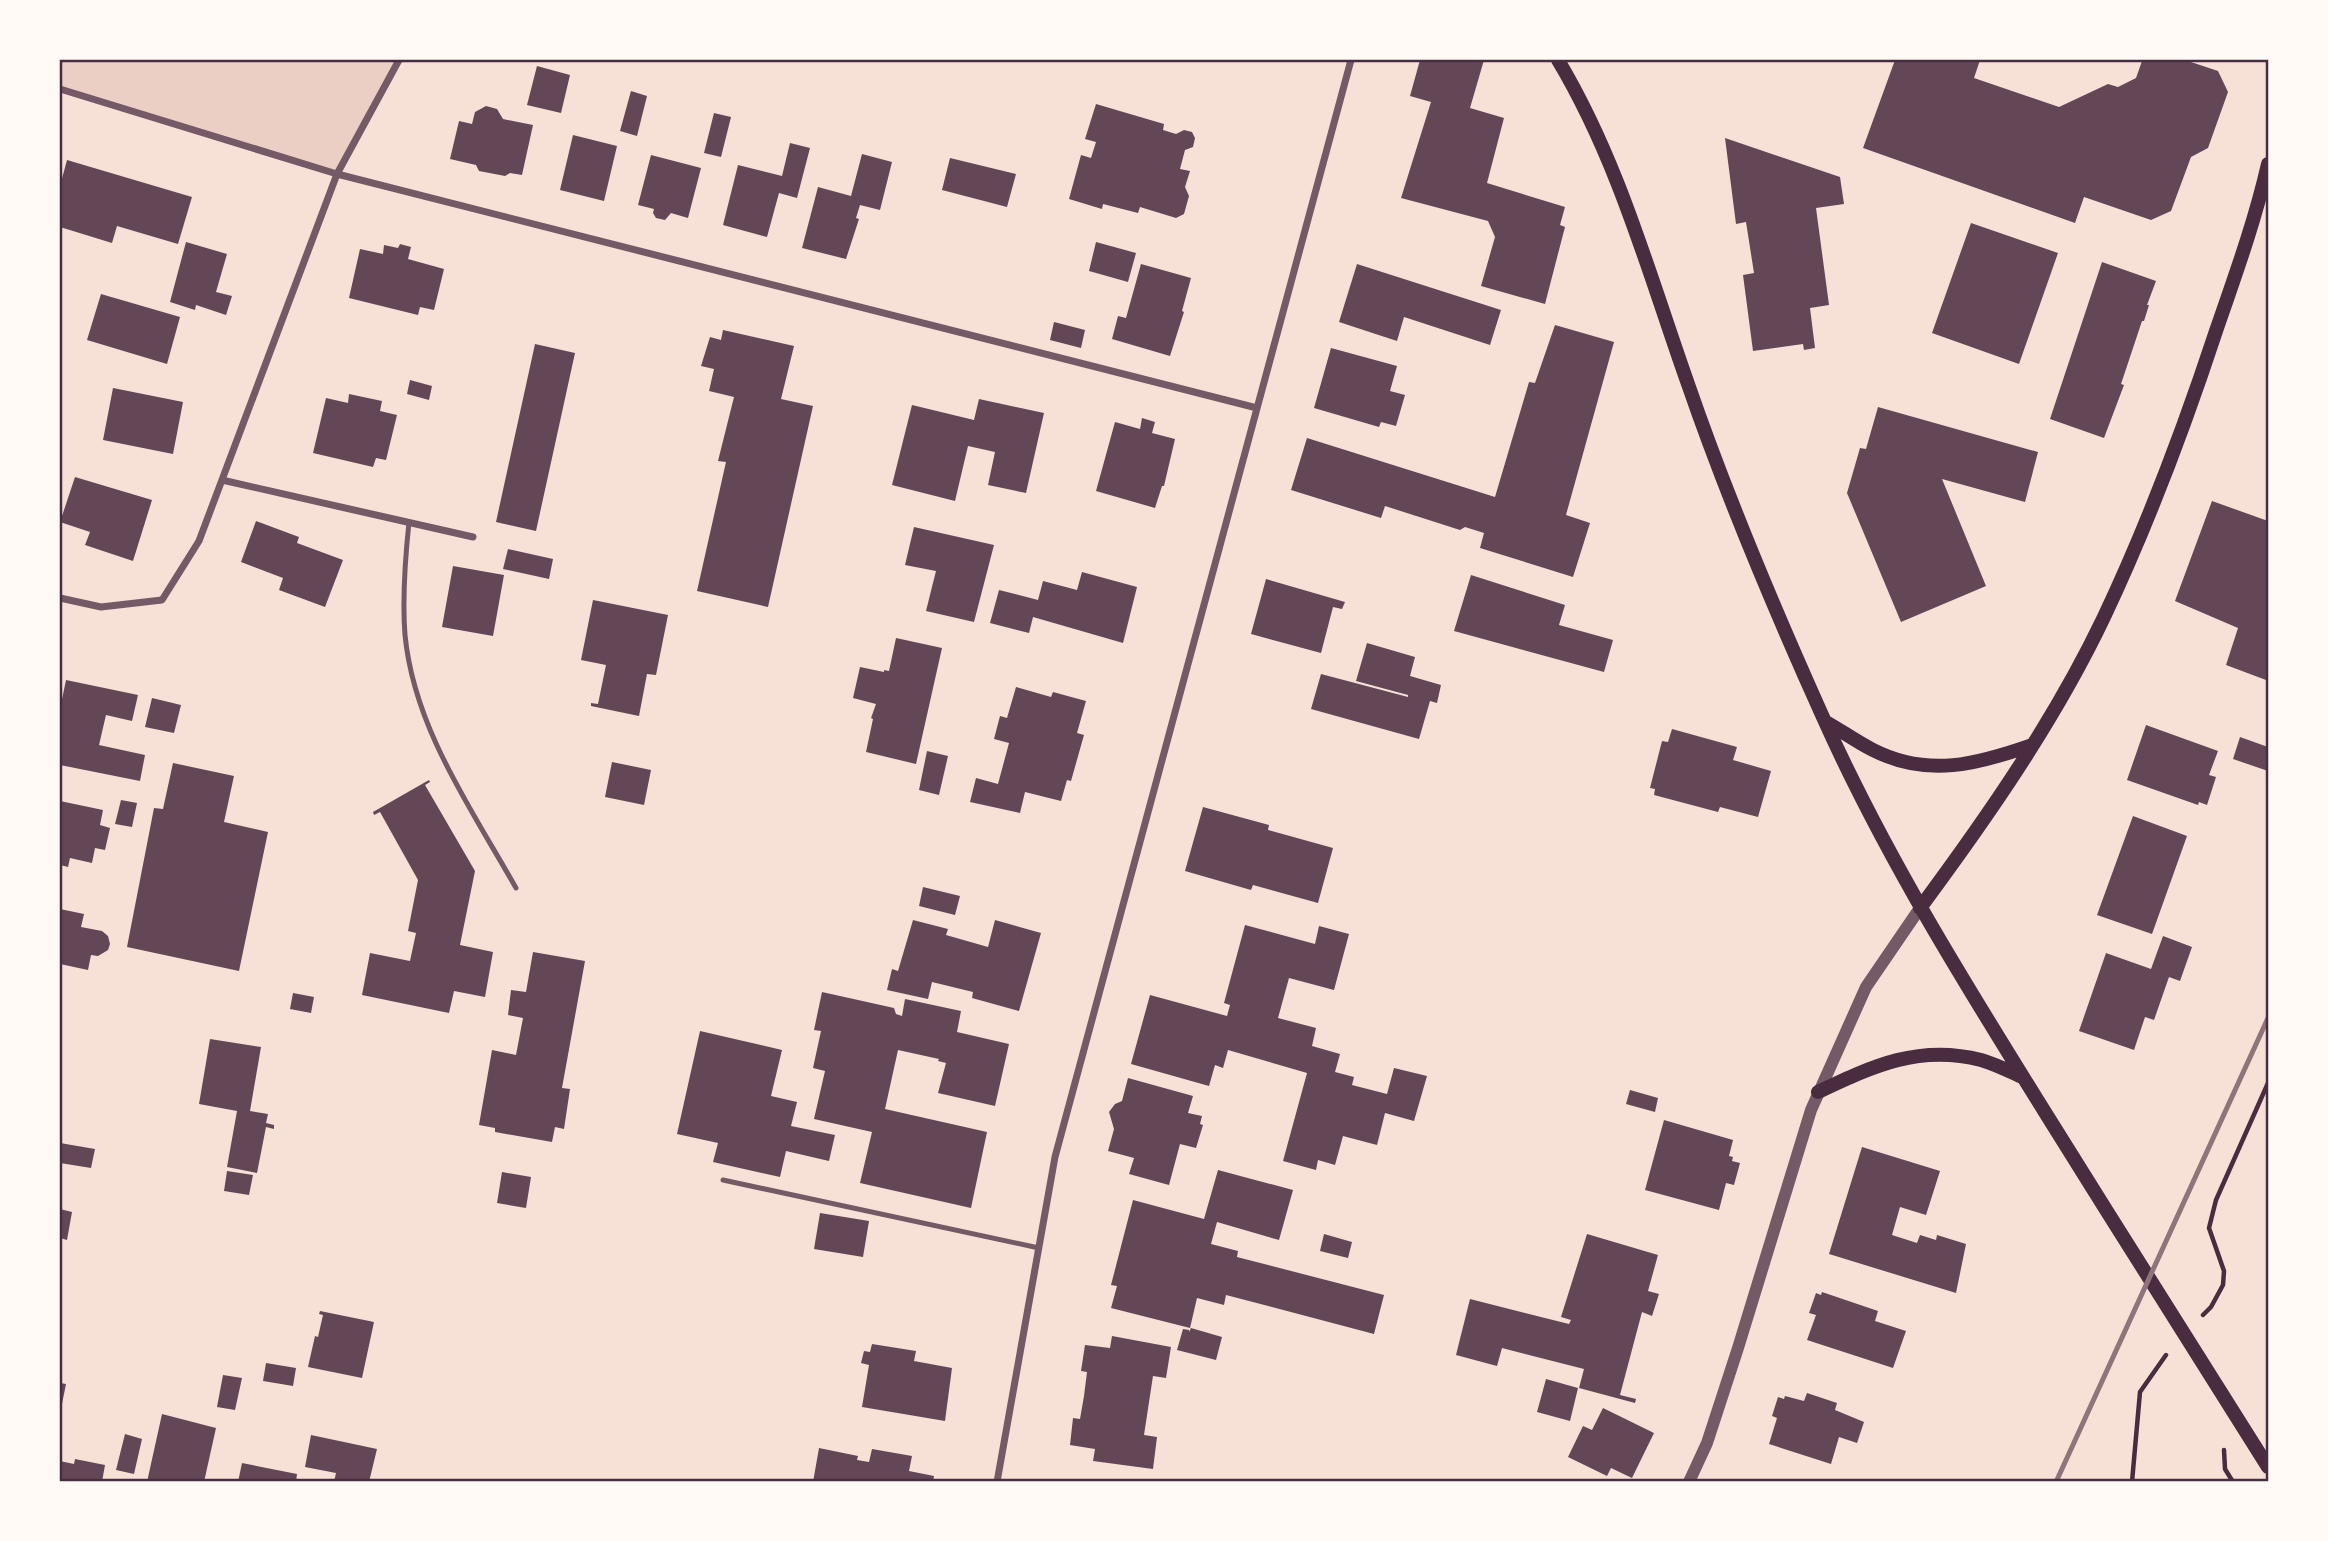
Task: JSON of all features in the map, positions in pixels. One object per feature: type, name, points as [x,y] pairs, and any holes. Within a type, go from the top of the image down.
[{"type":"main road","points":[[1558,60],[1584,103],[1612,163],[1715,461],[1759,574],[1825,721],[1920,908],[2022,1077],[2269,1467]]},
{"type":"main road","points":[[1920,908],[1973,836],[2032,745],[2064,693],[2104,618],[2162,485],[2186,420],[2259,203],[2269,164]]},
{"type":"main road","points":[[1825,721],[1875,751],[1906,761],[1945,767],[1984,761],[2032,745]]},
{"type":"main road","points":[[1818,1092],[1862,1072],[1914,1055],[1965,1057],[1983,1061],[2022,1077]]},
{"type":"street","points":[[60,598],[101,607],[162,600],[199,541],[337,174],[399,60]]},
{"type":"street","points":[[997,1482],[1055,1157],[1351,60]]},
{"type":"street","points":[[60,89],[337,174],[1257,408]]},
{"type":"street","points":[[222,480],[473,537]]},
{"type":"street","points":[[1689,1482],[1707,1443],[1818,1092],[1866,987],[1920,908]]},
{"type":"lane","points":[[409,522],[403,584],[405,636],[412,676],[424,716],[447,768],[516,888]]},
{"type":"lane","points":[[723,1180],[1038,1248]]},
{"type":"path","points":[[2132,1482],[2140,1392],[2158,1364],[2211,1307],[2222,1285],[2224,1271],[2209,1228],[2216,1200],[2269,1083]]},
{"type":"path","points":[[2225,1469],[2233,1482]]},
{"type":"shaded area","points":[[60,60],[399,60],[337,174],[60,89]]},
{"type":"building","points":[[1420,60],[1484,60],[1470,108],[1504,118],[1487,183],[1565,207],[1560,225],[1565,227],[1545,304],[1481,286],[1495,237],[1488,221],[1401,198],[1431,102],[1410,96]]},
{"type":"building","points":[[1895,60],[1980,60],[1974,78],[2059,107],[2108,84],[2118,87],[2136,78],[2142,61],[2146,60],[2185,60],[2218,71],[2228,92],[2208,148],[2191,157],[2171,211],[2151,220],[2084,197],[2075,223],[1863,148]]},
{"type":"building","points":[[537,66],[570,75],[561,113],[527,105]]},
{"type":"building","points":[[631,91],[647,96],[637,136],[620,131]]},
{"type":"building","points":[[1096,104],[1164,124],[1163,130],[1176,134],[1184,130],[1192,132],[1195,138],[1193,147],[1185,150],[1180,169],[1190,171],[1185,187],[1189,196],[1184,214],[1176,218],[1140,207],[1138,213],[1103,204],[1102,209],[1069,199],[1081,155],[1091,158],[1096,142],[1085,139]]},
{"type":"building","points":[[486,106],[497,109],[503,119],[533,125],[522,175],[510,173],[505,176],[479,171],[476,165],[450,159],[459,121],[472,124],[475,112]]},
{"type":"building","points":[[714,113],[731,117],[721,157],[704,153]]},
{"type":"building","points":[[573,135],[617,146],[604,201],[560,190]]},
{"type":"building","points":[[1725,138],[1840,177],[1844,204],[1816,208],[1829,305],[1810,308],[1815,348],[1804,350],[1803,344],[1753,351],[1743,275],[1754,273],[1746,222],[1736,224]]},
{"type":"building","points":[[790,143],[810,148],[797,198],[779,193],[767,237],[723,225],[738,165],[782,176]]},
{"type":"building","points":[[862,154],[892,162],[880,210],[860,205],[856,218],[859,219],[846,259],[802,248],[818,187],[851,196]]},
{"type":"building","points":[[651,155],[701,168],[688,218],[671,213],[665,220],[656,218],[654,209],[638,205]]},
{"type":"building","points":[[950,158],[1016,174],[1007,207],[942,190]]},
{"type":"building","points":[[67,160],[192,197],[178,244],[117,226],[112,243],[60,227],[60,186]]},
{"type":"building","points":[[1971,223],[2058,253],[2019,364],[1932,333]]},
{"type":"building","points":[[186,242],[227,254],[216,292],[232,296],[226,315],[196,305],[195,310],[170,302]]},
{"type":"building","points":[[1096,242],[1136,253],[1128,282],[1089,271]]},
{"type":"building","points":[[400,244],[411,247],[408,259],[444,269],[434,310],[420,307],[418,315],[349,298],[360,249],[383,254],[384,245],[398,248]]},
{"type":"building","points":[[2102,262],[2156,281],[2121,384],[2124,385],[2104,438],[2050,419]]},
{"type":"building","points":[[1141,264],[1191,278],[1170,356],[1112,339],[1118,316],[1126,318]]},
{"type":"building","points":[[1357,264],[1501,310],[1490,345],[1404,317],[1397,341],[1339,322]]},
{"type":"building","points":[[101,294],[180,317],[167,364],[87,340]]},
{"type":"building","points":[[1054,322],[1085,330],[1081,348],[1050,340]]},
{"type":"building","points":[[1555,325],[1614,342],[1566,515],[1590,523],[1573,577],[1480,548],[1484,533],[1465,527],[1460,530],[1385,506],[1381,518],[1291,490],[1307,438],[1495,497],[1529,382],[1535,383]]},
{"type":"building","points":[[723,330],[794,346],[781,399],[813,406],[768,607],[697,591],[726,462],[718,461],[734,397],[709,391],[714,369],[701,366],[710,337],[721,340]]},
{"type":"building","points":[[535,344],[575,353],[536,531],[496,522]]},
{"type":"building","points":[[1331,348],[1397,366],[1390,391],[1405,395],[1396,426],[1381,422],[1379,427],[1314,408]]},
{"type":"building","points":[[410,380],[432,386],[429,400],[407,394]]},
{"type":"building","points":[[113,388],[183,402],[173,454],[103,440]]},
{"type":"building","points":[[349,394],[382,401],[380,411],[397,415],[386,460],[376,458],[373,467],[313,453],[326,398],[348,403]]},
{"type":"building","points":[[979,399],[1044,413],[1026,493],[988,485],[995,452],[968,446],[955,501],[892,485],[912,405],[974,420]]},
{"type":"building","points":[[1878,407],[2038,452],[2025,502],[1942,479],[1986,586],[1901,622],[1847,493],[1860,448],[1866,449]]},
{"type":"building","points":[[1142,418],[1155,422],[1152,433],[1175,439],[1164,486],[1155,508],[1096,491],[1115,422],[1140,429]]},
{"type":"building","points":[[75,477],[152,500],[133,561],[85,545],[90,532],[60,522]]},
{"type":"building","points":[[2212,501],[2268,521],[2266,680],[2226,665],[2238,628],[2175,601]]},
{"type":"building","points":[[256,521],[299,537],[297,543],[343,560],[325,607],[279,590],[283,578],[241,562]]},
{"type":"building","points":[[914,527],[994,545],[974,622],[926,611],[936,571],[905,565]]},
{"type":"building","points":[[508,549],[553,559],[549,579],[503,569]]},
{"type":"building","points":[[453,566],[504,575],[493,636],[442,627]]},
{"type":"building","points":[[1082,572],[1137,587],[1123,643],[1033,617],[1029,633],[990,623],[999,590],[1038,600],[1043,581],[1077,590]]},
{"type":"building","points":[[1471,575],[1565,605],[1559,625],[1613,640],[1604,672],[1454,631]]},
{"type":"building","points":[[1266,579],[1345,602],[1342,609],[1333,607],[1321,653],[1251,634]]},
{"type":"building","points":[[593,600],[668,615],[656,675],[647,674],[639,716],[591,706],[591,703],[598,704],[606,665],[581,660]]},
{"type":"building","points":[[896,638],[942,648],[916,764],[866,752],[876,704],[853,698],[860,667],[889,671]]},
{"type":"building","points":[[1367,643],[1415,657],[1410,676],[1441,685],[1437,703],[1430,701],[1419,739],[1311,709],[1321,674],[1408,697],[1356,681]]},
{"type":"building","points":[[66,680],[138,695],[132,721],[106,715],[99,745],[145,755],[140,781],[60,765],[60,709]]},
{"type":"building","points":[[1016,687],[1051,697],[1053,692],[1086,701],[1077,733],[1084,735],[1071,781],[1067,780],[1061,801],[1025,792],[1020,813],[970,802],[976,778],[998,784],[1009,743],[994,739],[1000,716],[1007,718]]},
{"type":"building","points":[[152,698],[181,705],[174,733],[145,727]]},
{"type":"building","points":[[2146,725],[2218,751],[2209,775],[2216,777],[2207,805],[2199,802],[2198,805],[2127,780]]},
{"type":"building","points":[[1672,729],[1737,747],[1733,760],[1771,771],[1758,817],[1720,807],[1718,812],[1654,795],[1655,789],[1650,788],[1662,741],[1668,742]]},
{"type":"building","points":[[2240,737],[2268,747],[2268,771],[2233,759]]},
{"type":"building","points":[[927,751],[948,756],[939,795],[919,790]]},
{"type":"building","points":[[612,762],[651,770],[644,805],[605,797]]},
{"type":"building","points":[[173,763],[234,776],[224,822],[268,832],[239,971],[127,947],[154,808],[163,809]]},
{"type":"building","points":[[429,780],[425,785],[475,871],[460,945],[493,952],[485,997],[454,991],[449,1013],[362,995],[370,953],[410,961],[416,933],[408,931],[418,880],[380,812],[374,815],[373,812]]},
{"type":"building","points":[[121,800],[137,803],[132,827],[115,824]]},
{"type":"building","points":[[60,801],[103,810],[100,825],[110,828],[105,850],[95,848],[92,863],[70,858],[68,867],[60,865]]},
{"type":"building","points":[[1203,807],[1269,825],[1268,830],[1333,848],[1318,903],[1253,885],[1251,890],[1185,871]]},
{"type":"building","points":[[2133,816],[2187,836],[2152,934],[2097,915]]},
{"type":"building","points":[[923,887],[960,896],[955,915],[919,906]]},
{"type":"building","points":[[60,909],[84,914],[81,927],[102,931],[108,936],[108,950],[98,956],[91,955],[88,970],[60,964]]},
{"type":"building","points":[[913,920],[948,929],[946,935],[988,947],[995,920],[1041,933],[1019,1011],[972,998],[973,992],[932,982],[928,999],[887,990],[892,969],[898,971]]},
{"type":"building","points":[[1245,925],[1315,944],[1319,926],[1349,934],[1334,990],[1289,978],[1278,1018],[1316,1028],[1312,1046],[1340,1054],[1335,1072],[1354,1077],[1352,1085],[1387,1094],[1394,1068],[1427,1076],[1414,1121],[1385,1113],[1377,1145],[1343,1136],[1335,1165],[1318,1160],[1316,1170],[1283,1161],[1307,1073],[1228,1050],[1223,1068],[1215,1065],[1209,1086],[1131,1064],[1150,995],[1227,1016],[1230,1005],[1224,1003]]},
{"type":"building","points":[[2163,936],[2192,947],[2180,981],[2169,977],[2154,1020],[2145,1017],[2134,1050],[2079,1031],[2106,953],[2151,969]]},
{"type":"building","points":[[533,952],[585,961],[562,1088],[570,1089],[564,1129],[555,1127],[552,1142],[495,1132],[495,1128],[479,1125],[492,1050],[516,1055],[523,1018],[508,1015],[511,990],[526,992]]},
{"type":"building","points":[[822,992],[894,1008],[896,1014],[902,1016],[905,999],[961,1011],[957,1032],[1009,1044],[995,1106],[938,1093],[946,1063],[898,1050],[885,1109],[987,1132],[971,1208],[860,1183],[872,1132],[814,1119],[825,1071],[813,1068],[821,1031],[814,1030]]},
{"type":"building","points":[[293,993],[314,997],[311,1013],[290,1009]]},
{"type":"building","points":[[700,1031],[782,1050],[771,1096],[797,1102],[791,1126],[835,1135],[829,1161],[786,1151],[780,1177],[713,1162],[718,1143],[677,1134]]},
{"type":"building","points":[[210,1039],[261,1047],[250,1111],[268,1114],[266,1123],[274,1125],[274,1129],[266,1127],[257,1173],[227,1167],[237,1111],[199,1104]]},
{"type":"building","points":[[1128,1078],[1193,1096],[1188,1113],[1202,1116],[1200,1124],[1203,1125],[1196,1148],[1180,1144],[1169,1185],[1129,1174],[1134,1158],[1108,1151],[1114,1129],[1109,1112],[1115,1104],[1122,1101]]},
{"type":"building","points":[[1630,1090],[1658,1098],[1655,1112],[1626,1104]]},
{"type":"building","points":[[1664,1120],[1733,1140],[1729,1156],[1733,1157],[1732,1161],[1740,1163],[1734,1185],[1726,1183],[1719,1210],[1645,1190]]},
{"type":"building","points":[[60,1143],[95,1149],[91,1168],[60,1163]]},
{"type":"building","points":[[1862,1147],[1940,1171],[1926,1215],[1900,1207],[1892,1235],[1917,1243],[1920,1235],[1936,1240],[1937,1235],[1966,1244],[1956,1293],[1829,1254]]},
{"type":"building","points":[[1218,1170],[1293,1190],[1279,1240],[1217,1222],[1211,1244],[1238,1251],[1237,1257],[1384,1295],[1374,1334],[1226,1295],[1224,1305],[1197,1298],[1190,1328],[1111,1308],[1117,1286],[1111,1285],[1133,1200],[1204,1219]]},
{"type":"building","points":[[227,1171],[253,1175],[249,1195],[224,1191]]},
{"type":"building","points":[[502,1172],[531,1177],[526,1208],[497,1203]]},
{"type":"building","points":[[60,1209],[72,1212],[67,1240],[60,1238]]},
{"type":"building","points":[[820,1213],[869,1221],[863,1257],[814,1249]]},
{"type":"building","points":[[1324,1234],[1352,1242],[1348,1258],[1320,1251]]},
{"type":"building","points":[[1587,1234],[1658,1255],[1648,1291],[1659,1294],[1652,1316],[1642,1312],[1620,1395],[1636,1399],[1635,1403],[1579,1388],[1584,1369],[1502,1348],[1497,1366],[1456,1355],[1470,1299],[1569,1324],[1571,1320],[1561,1317]]},
{"type":"building","points":[[1822,1292],[1878,1311],[1875,1321],[1906,1331],[1893,1368],[1807,1340],[1816,1315],[1809,1313],[1816,1293],[1821,1295]]},
{"type":"building","points":[[320,1311],[374,1322],[362,1378],[308,1367],[323,1315],[319,1314]]},
{"type":"building","points":[[1191,1328],[1222,1337],[1216,1360],[1177,1350],[1183,1329],[1189,1332]]},
{"type":"building","points":[[1112,1336],[1171,1347],[1166,1378],[1153,1376],[1144,1435],[1157,1437],[1153,1469],[1093,1461],[1095,1449],[1070,1445],[1073,1418],[1080,1419],[1084,1396],[1087,1372],[1081,1371],[1085,1345],[1110,1348]]},
{"type":"building","points":[[872,1344],[916,1351],[914,1361],[952,1368],[945,1421],[862,1407],[869,1365],[861,1363],[864,1351],[870,1352]]},
{"type":"building","points":[[266,1363],[296,1368],[293,1386],[263,1381]]},
{"type":"building","points":[[223,1375],[242,1378],[235,1410],[217,1407]]},
{"type":"building","points":[[1546,1379],[1578,1388],[1570,1421],[1537,1412]]},
{"type":"building","points":[[60,1383],[66,1384],[61,1409],[60,1408]]},
{"type":"building","points":[[1807,1393],[1837,1403],[1835,1410],[1864,1422],[1857,1443],[1839,1437],[1831,1464],[1769,1444],[1777,1418],[1772,1416],[1778,1397],[1804,1401]]},
{"type":"building","points":[[1603,1408],[1654,1433],[1632,1478],[1611,1468],[1607,1476],[1568,1457],[1583,1426],[1592,1430]]},
{"type":"building","points":[[162,1414],[216,1428],[204,1482],[147,1482]]},
{"type":"building","points":[[125,1434],[142,1439],[134,1474],[116,1470]]},
{"type":"building","points":[[311,1435],[377,1449],[369,1482],[334,1482],[336,1473],[305,1467]]},
{"type":"building","points":[[819,1448],[858,1456],[857,1460],[869,1462],[872,1449],[912,1456],[909,1471],[934,1476],[933,1482],[813,1482]]},
{"type":"building","points":[[75,1459],[105,1465],[102,1482],[60,1482],[60,1461],[74,1464]]},
{"type":"building","points":[[242,1463],[297,1474],[296,1482],[238,1482]]},
{"type":"railway","points":[[2056,1482],[2268,1018]]}]
